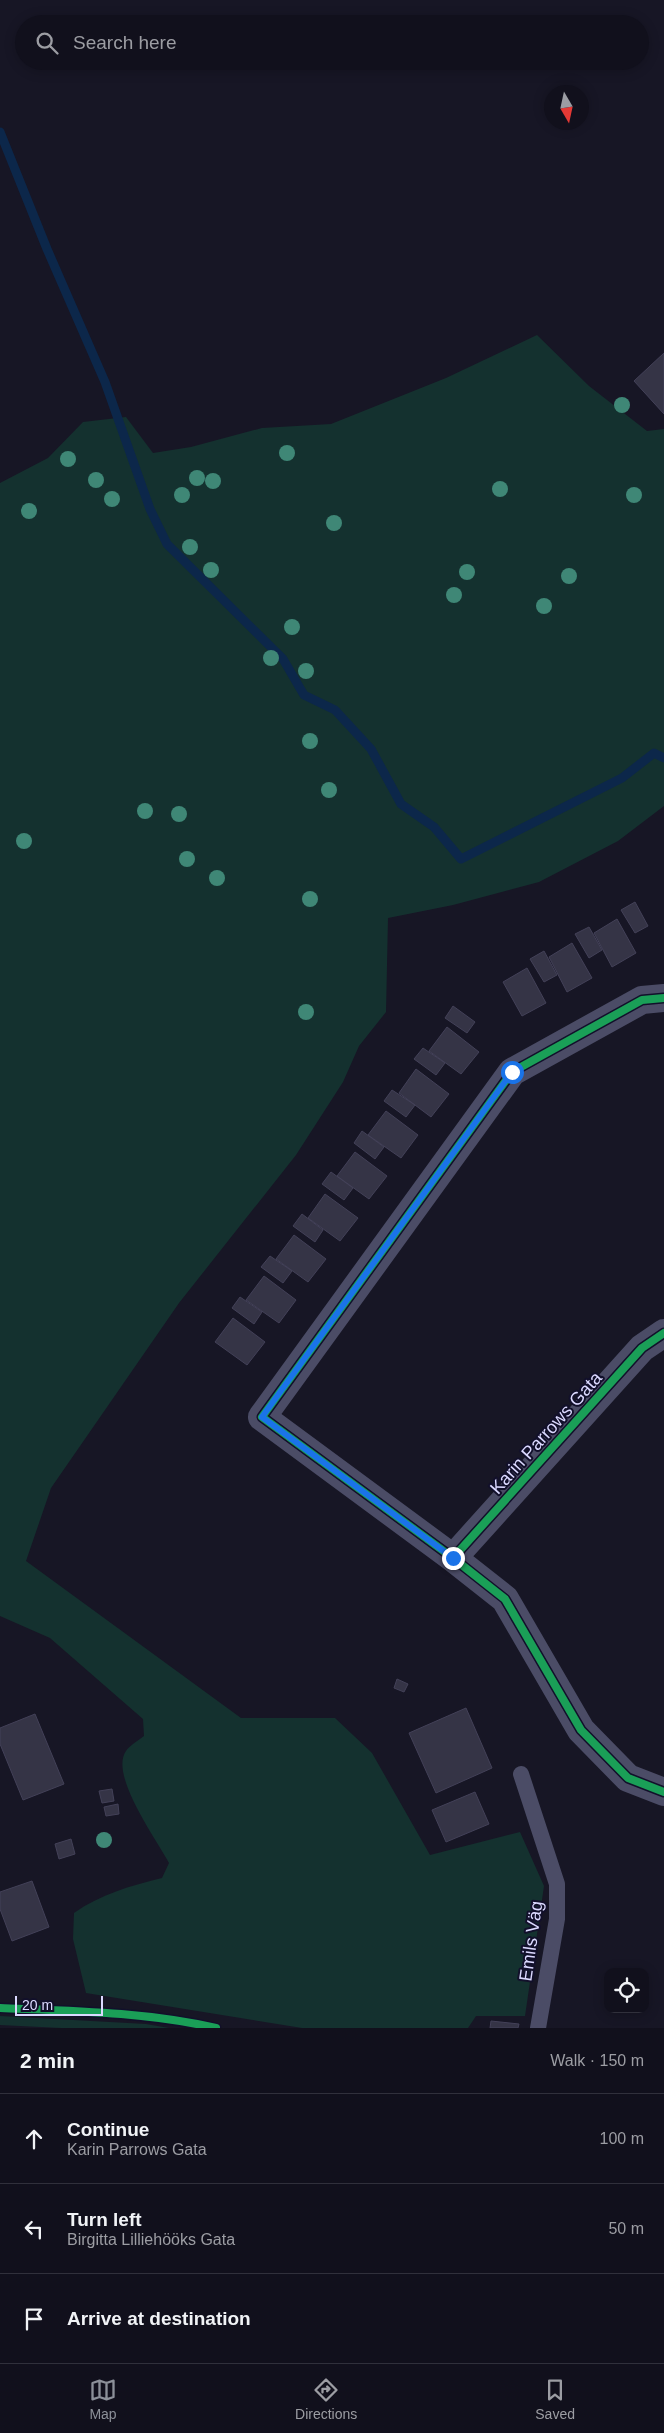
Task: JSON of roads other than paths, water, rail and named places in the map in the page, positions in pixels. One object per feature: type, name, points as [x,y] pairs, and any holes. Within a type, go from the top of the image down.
[{"type":"street","points":[[664,998],[642,1000],[512,1072],[262,1417],[453,1558],[505,1599],[581,1730],[628,1778],[664,1792]]},
{"type":"street","name":"Karin Parrows Gata","points":[[453,1558],[642,1348],[664,1333]]},
{"type":"lane","name":"Emils Väg","points":[[521,1774],[557,1884],[557,1919],[538,2028]]},
{"type":"waterway","points":[[0,132],[47,249],[105,382],[150,509],[167,544],[283,659],[304,695],[335,710],[371,749],[401,804],[434,827],[461,859],[622,778],[654,753],[664,758]]}]
